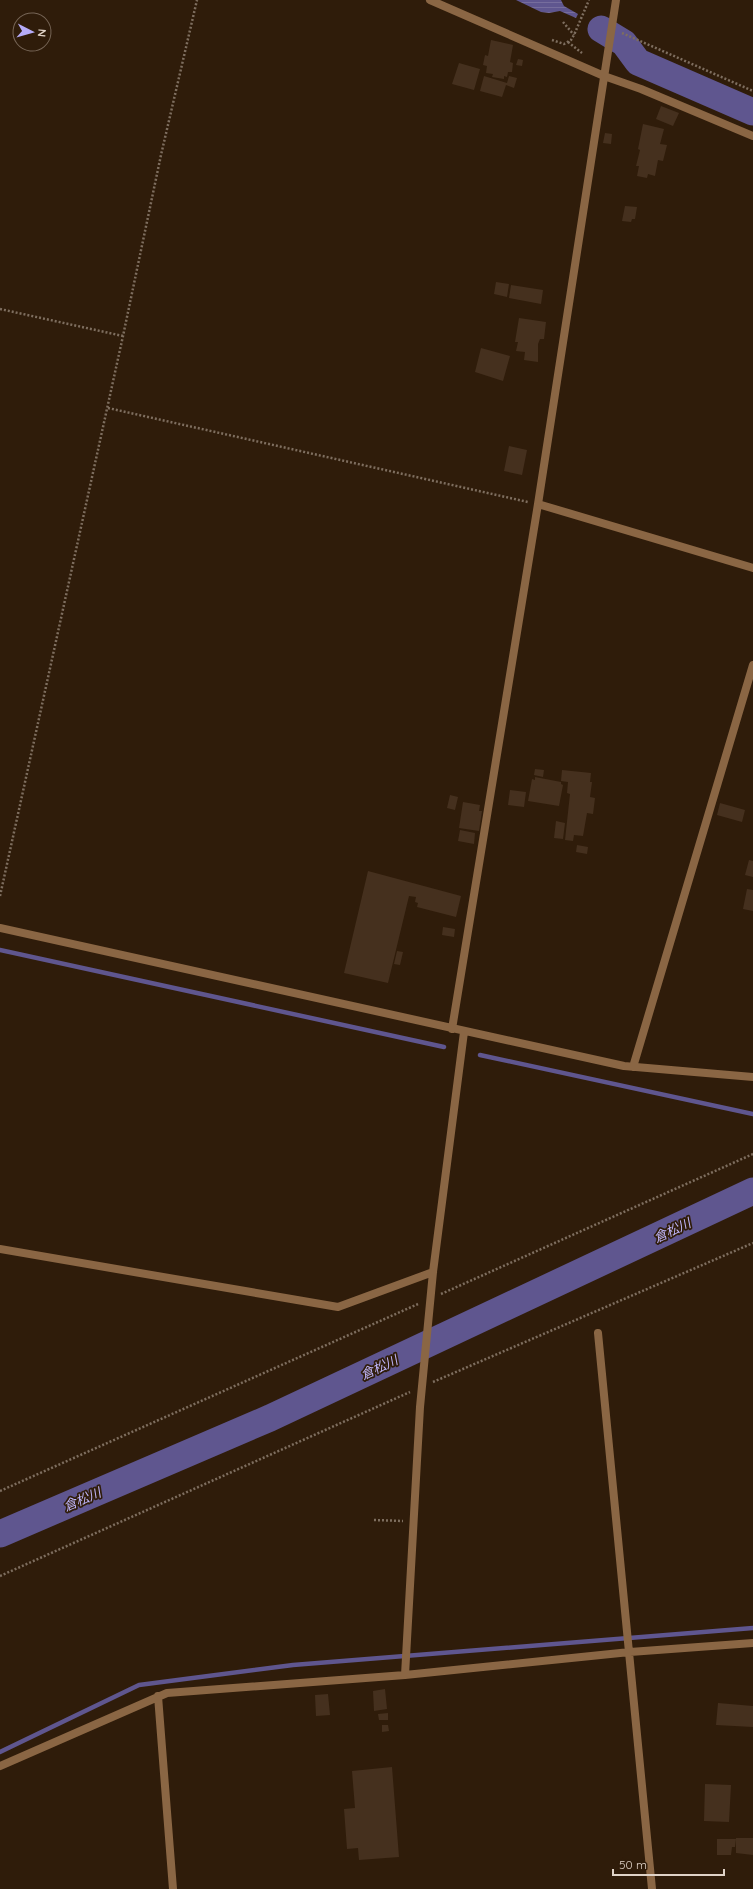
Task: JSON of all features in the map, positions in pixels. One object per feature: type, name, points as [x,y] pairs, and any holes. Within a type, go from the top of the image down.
[{"type":"street","points":[[430,0],[753,136]]},
{"type":"street","points":[[452,1029],[538,504],[616,0]]},
{"type":"street","points":[[538,504],[753,568]]},
{"type":"street","points":[[633,1067],[753,665]]},
{"type":"street","points":[[0,928],[464,1032],[633,1067],[753,1077]]},
{"type":"street","points":[[405,1675],[420,1407],[432,1272],[464,1032]]},
{"type":"street","points":[[0,1249],[338,1307],[432,1272]]},
{"type":"street","points":[[598,1333],[652,1889]]},
{"type":"street","points":[[0,1766],[166,1693],[405,1675],[630,1652],[753,1642]]},
{"type":"street","points":[[158,1696],[173,1889]]},
{"type":"path","points":[[0,896],[108,408],[161,156],[197,0]]},
{"type":"path","points":[[550,38],[564,44],[571,40],[589,0]]},
{"type":"path","points":[[564,22],[574,35]]},
{"type":"path","points":[[612,28],[753,91]]},
{"type":"path","points":[[0,309],[123,336]]},
{"type":"path","points":[[108,408],[538,504]]},
{"type":"path","points":[[0,1491],[753,1154]]},
{"type":"path","points":[[0,1576],[422,1387],[753,1243]]},
{"type":"path","points":[[374,1520],[394,1521]]},
{"type":"shaded area","points":[[516,0],[561,0],[564,6],[578,14],[576,18],[560,11],[549,13],[541,12]]},
{"type":"building","points":[[491,40],[513,45],[510,62],[513,63],[512,72],[508,72],[507,77],[504,76],[504,79],[492,77],[493,74],[486,73],[487,66],[483,65],[485,55],[488,56]]},
{"type":"building","points":[[518,59],[523,60],[522,66],[516,65]]},
{"type":"building","points":[[459,63],[480,69],[474,90],[452,84]]},
{"type":"building","points":[[484,76],[507,83],[509,76],[517,78],[514,88],[506,85],[502,97],[480,91]]},
{"type":"building","points":[[661,106],[679,113],[673,126],[656,119]]},
{"type":"building","points":[[643,124],[664,129],[660,144],[667,145],[663,161],[658,160],[655,176],[648,174],[647,178],[637,176],[639,166],[636,166],[640,150],[638,149]]},
{"type":"building","points":[[605,133],[612,134],[611,144],[603,143]]},
{"type":"building","points":[[625,206],[637,207],[635,219],[632,219],[631,222],[622,221]]},
{"type":"building","points":[[496,282],[509,284],[507,297],[494,294]]},
{"type":"building","points":[[511,285],[543,290],[541,304],[509,298]]},
{"type":"building","points":[[519,318],[546,322],[544,339],[540,339],[538,344],[538,362],[524,360],[525,352],[516,351],[518,342],[515,342]]},
{"type":"building","points":[[481,348],[510,356],[503,381],[475,372]]},
{"type":"building","points":[[509,446],[527,450],[522,475],[504,471]]},
{"type":"building","points":[[535,769],[544,770],[543,777],[534,775]]},
{"type":"building","points":[[562,770],[591,773],[590,782],[592,782],[590,797],[595,798],[593,814],[587,813],[583,836],[574,835],[573,841],[565,840],[570,794],[567,793],[568,782],[561,781]]},
{"type":"building","points":[[535,777],[561,782],[563,785],[559,806],[528,801],[532,779],[535,780]]},
{"type":"building","points":[[510,790],[526,792],[524,807],[508,805]]},
{"type":"building","points":[[450,795],[458,797],[455,810],[447,808]]},
{"type":"building","points":[[463,802],[480,805],[479,811],[482,811],[479,831],[459,828]]},
{"type":"building","points":[[720,803],[745,810],[742,822],[717,815]]},
{"type":"building","points":[[556,821],[565,823],[563,839],[554,838]]},
{"type":"building","points":[[460,830],[475,833],[474,844],[458,841]]},
{"type":"building","points":[[577,845],[588,847],[587,854],[576,852]]},
{"type":"building","points":[[749,860],[753,861],[753,877],[745,875]]},
{"type":"building","points":[[368,871],[461,896],[456,917],[417,907],[418,903],[415,902],[416,897],[409,896],[388,983],[344,973]]},
{"type":"building","points":[[747,889],[753,890],[753,911],[743,909]]},
{"type":"building","points":[[443,927],[455,929],[454,937],[442,935]]},
{"type":"building","points":[[397,951],[403,952],[400,965],[394,964]]},
{"type":"building","points":[[385,1689],[387,1709],[374,1711],[373,1691]]},
{"type":"building","points":[[328,1694],[330,1715],[316,1716],[315,1695]]},
{"type":"building","points":[[718,1703],[753,1706],[753,1727],[716,1725]]},
{"type":"building","points":[[388,1713],[388,1720],[379,1720],[378,1714]]},
{"type":"building","points":[[382,1725],[388,1725],[389,1731],[382,1732]]},
{"type":"building","points":[[392,1767],[399,1857],[359,1860],[358,1848],[347,1849],[344,1809],[355,1808],[352,1771]]},
{"type":"building","points":[[705,1784],[731,1785],[729,1822],[704,1821]]},
{"type":"building","points":[[736,1838],[753,1838],[753,1855],[736,1853]]},
{"type":"building","points":[[717,1839],[736,1839],[735,1847],[732,1847],[731,1855],[717,1855]]},
{"type":"waterway","points":[[601,29],[624,43],[638,62],[753,112]]},
{"type":"waterway","points":[[0,950],[444,1047]]},
{"type":"waterway","points":[[480,1055],[753,1114]]},
{"type":"waterway","name":"倉松川","points":[[0,1534],[270,1418],[753,1191]]},
{"type":"waterway","points":[[0,1752],[139,1685],[293,1665],[753,1628]]}]
